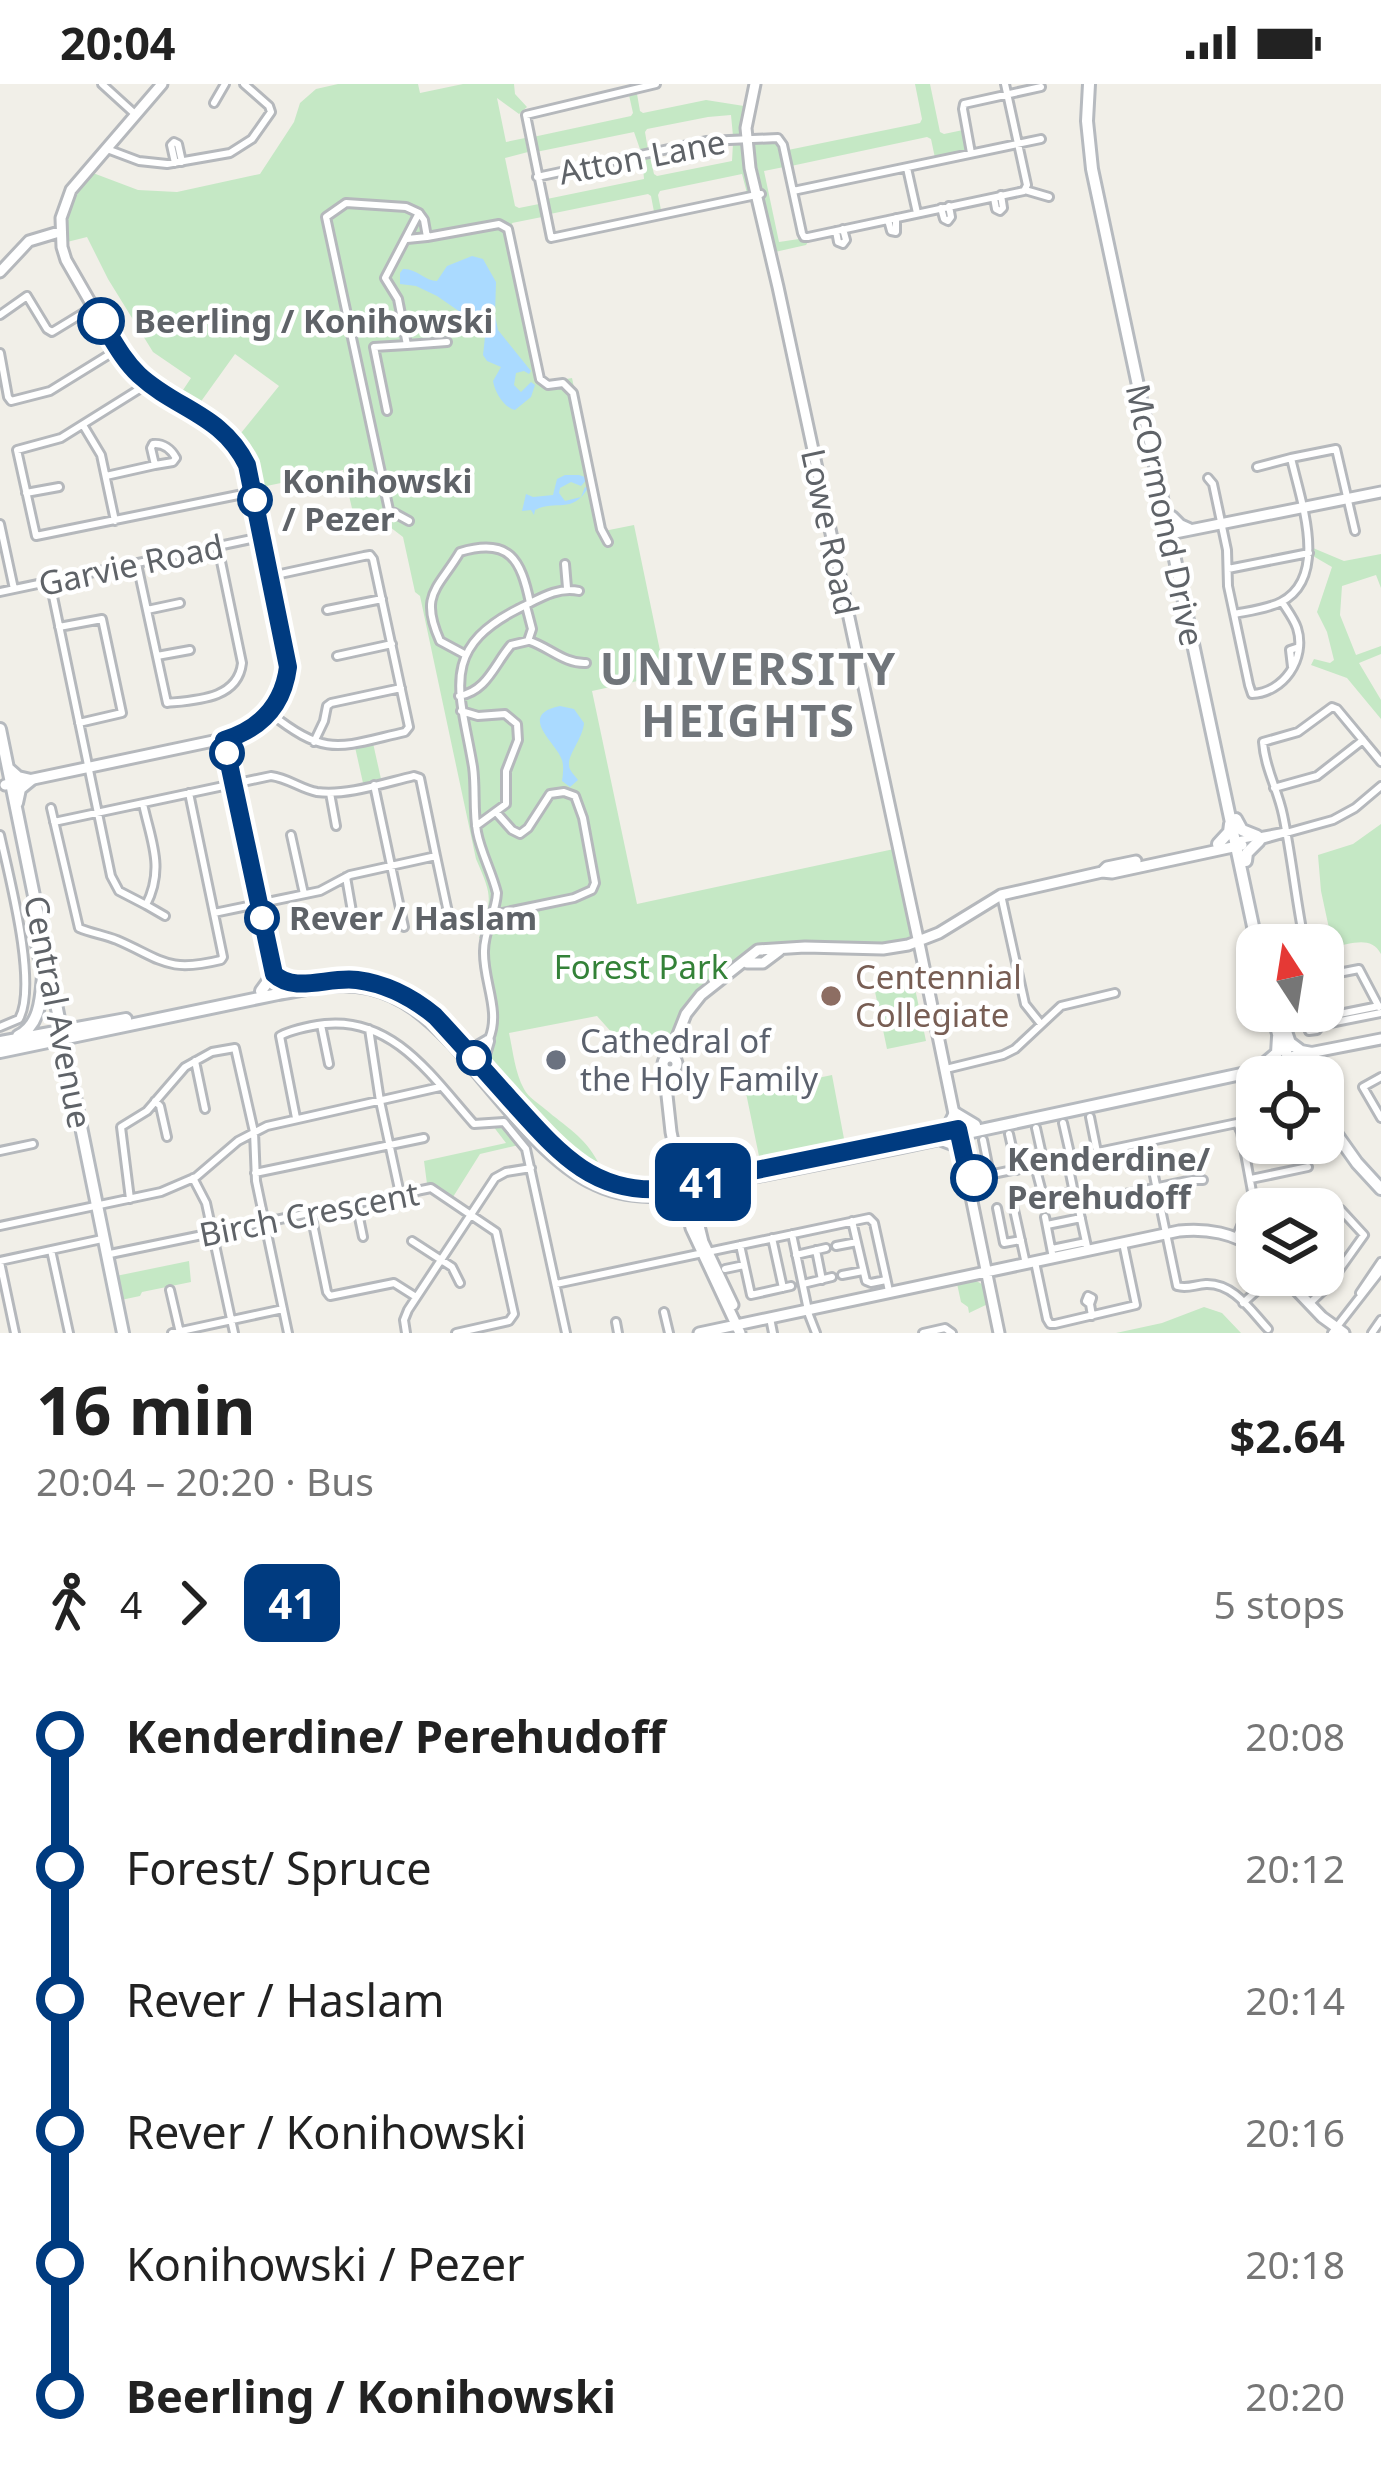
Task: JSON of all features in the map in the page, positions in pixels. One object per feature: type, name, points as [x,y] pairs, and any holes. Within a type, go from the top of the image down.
[{"type":"main road","name":"McOrmond Drive","points":[[1092,84],[1098,168],[1174,538]]},
{"type":"main road","name":"McOrmond Drive","points":[[1092,84],[1088,121],[1092,169],[1255,924]]},
{"type":"main road","points":[[1172,517],[1190,531]]},
{"type":"main road","points":[[1174,538],[1190,531]]},
{"type":"main road","name":"Central Avenue","points":[[0,729],[6,785],[43,976],[123,1333]]},
{"type":"main road","points":[[4,765],[18,777],[31,780]]},
{"type":"main road","points":[[16,806],[20,789],[31,780]]},
{"type":"main road","name":"Central Avenue","points":[[6,785],[16,806],[58,1010],[59,1036]]},
{"type":"main road","points":[[1233,820],[1258,838],[1243,862],[1218,847],[1233,820]]},
{"type":"main road","points":[[261,991],[274,974],[295,985]]},
{"type":"main road","points":[[0,1047],[32,1027],[43,976]]},
{"type":"main road","points":[[0,1047],[156,1018],[295,985],[351,979],[394,989],[416,1000],[556,1149],[581,1168],[617,1185],[666,1192],[691,1209],[698,1196],[693,1178],[681,1163]]},
{"type":"main road","points":[[0,1047],[35,1046],[54,1050],[65,1060],[87,1031],[261,991],[365,987],[404,1001],[427,1017],[471,1060],[538,1139],[579,1176],[622,1193],[693,1187],[1236,1072]]},
{"type":"main road","points":[[58,1010],[70,1024],[87,1031]]},
{"type":"main road","points":[[1281,1032],[1292,1056]]},
{"type":"main road","points":[[35,1046],[59,1036]]},
{"type":"main road","points":[[1283,1038],[1314,1056]]},
{"type":"main road","points":[[1274,1056],[1283,1038]]},
{"type":"main road","points":[[462,1045],[476,1048],[488,1041]]},
{"type":"main road","points":[[486,1072],[483,1058],[488,1041]]},
{"type":"main road","points":[[955,1113],[966,1130],[965,1164]]},
{"type":"main road","points":[[940,1135],[955,1113]]},
{"type":"main road","points":[[940,1135],[955,1144],[965,1164]]},
{"type":"main road","points":[[1344,1145],[1381,1193]]},
{"type":"main road","points":[[1344,1155],[1381,1193]]},
{"type":"main road","points":[[666,1192],[681,1163]]},
{"type":"street","points":[[102,84],[136,115]]},
{"type":"street","points":[[6,785],[224,740],[250,730],[270,713],[283,692],[288,667],[247,465],[231,438],[211,421],[136,372],[66,260],[59,232],[71,190],[162,84]]},
{"type":"street","points":[[214,103],[225,84]]},
{"type":"street","points":[[107,149],[146,163],[178,163],[230,153],[255,135],[272,110],[244,84]]},
{"type":"street","points":[[656,84],[526,115],[549,234],[554,239],[759,194]]},
{"type":"street","name":"Lowe Road","points":[[758,84],[748,139],[955,1113]]},
{"type":"street","points":[[1005,84],[1025,190]]},
{"type":"street","points":[[972,153],[964,105],[1041,87]]},
{"type":"street","points":[[748,139],[781,140],[804,237],[1025,190],[1049,197]]},
{"type":"street","name":"Atton Lane","points":[[537,177],[706,141],[748,139]]},
{"type":"street","points":[[793,191],[1041,139]]},
{"type":"street","points":[[907,167],[916,213]]},
{"type":"street","points":[[388,510],[326,217],[346,202],[406,207],[424,220],[427,237]]},
{"type":"street","points":[[407,345],[398,299],[386,278],[419,213]]},
{"type":"street","points":[[406,239],[499,224],[508,230],[540,379],[548,385],[563,383],[573,393],[601,529],[608,542]]},
{"type":"street","points":[[0,272],[29,241],[59,232]]},
{"type":"street","points":[[0,315],[27,296],[52,332],[93,308]]},
{"type":"street","points":[[387,411],[374,347],[447,342]]},
{"type":"street","points":[[0,353],[8,398],[13,401],[54,390],[118,349]]},
{"type":"street","points":[[149,383],[61,438],[17,450],[36,536],[253,492]]},
{"type":"street","points":[[83,425],[101,454],[115,521]]},
{"type":"street","points":[[1257,467],[1336,449],[1354,531]]},
{"type":"street","points":[[1234,614],[1282,602],[1304,578],[1309,553],[1291,458]]},
{"type":"street","points":[[106,476],[155,465]]},
{"type":"street","points":[[1208,478],[1213,484],[1252,694],[1276,688],[1300,655],[1296,625],[1282,602]]},
{"type":"street","points":[[26,493],[59,487]]},
{"type":"street","points":[[1190,531],[1381,492]]},
{"type":"street","points":[[388,510],[406,508]]},
{"type":"street","points":[[388,510],[409,521]]},
{"type":"street","points":[[0,524],[14,590]]},
{"type":"street","name":"Garvie Road","points":[[0,592],[262,536]]},
{"type":"street","points":[[137,564],[167,703],[223,692],[238,679],[242,663],[218,547]]},
{"type":"street","points":[[466,656],[440,640],[430,601],[460,552],[482,547],[512,557],[524,571],[532,629],[529,641]]},
{"type":"street","points":[[1228,569],[1309,553]]},
{"type":"street","points":[[270,713],[314,742],[341,746],[405,732],[409,727],[370,555],[271,576]]},
{"type":"street","points":[[565,564],[568,588]]},
{"type":"street","points":[[50,582],[114,885],[165,916]]},
{"type":"street","points":[[471,1060],[488,1041],[494,1025],[484,946],[497,893],[476,826],[474,775],[459,696],[466,656],[484,631],[528,604],[568,588],[579,591]]},
{"type":"street","points":[[327,610],[382,599]]},
{"type":"street","points":[[147,610],[180,603]]},
{"type":"street","points":[[59,627],[102,619],[107,638],[122,713],[79,723]]},
{"type":"street","points":[[459,696],[483,685],[511,645],[529,641],[570,662],[586,663]]},
{"type":"street","points":[[338,656],[392,644]]},
{"type":"street","points":[[157,656],[190,650]]},
{"type":"street","points":[[314,742],[331,703],[400,688]]},
{"type":"street","points":[[1301,924],[1282,807],[1262,747],[1265,741],[1298,732],[1332,707],[1381,762]]},
{"type":"street","points":[[461,711],[478,716],[505,714],[518,728],[517,744],[506,765],[506,804],[476,826]]},
{"type":"street","points":[[224,740],[278,991]]},
{"type":"street","points":[[1274,788],[1317,776],[1363,740]]},
{"type":"street","points":[[55,822],[275,776],[304,789],[330,793],[414,776],[420,778],[449,917]]},
{"type":"street","points":[[374,785],[404,927]]},
{"type":"street","points":[[741,1330],[704,1253],[691,1209],[693,1187],[681,1163],[665,1086],[686,1014],[701,995],[742,964],[780,950],[883,949],[919,942],[1001,895],[1333,820],[1381,786]]},
{"type":"street","points":[[330,793],[336,826]]},
{"type":"street","points":[[51,808],[77,925],[154,960],[200,965],[223,957],[189,794]]},
{"type":"street","points":[[493,911],[502,914],[574,898],[592,890],[595,883],[575,796],[550,794],[520,834],[496,812]]},
{"type":"street","points":[[143,804],[157,870],[146,904]]},
{"type":"street","points":[[291,835],[304,894]]},
{"type":"street","points":[[0,836],[18,921],[26,1006],[19,1019],[0,1027]]},
{"type":"street","points":[[214,913],[304,894],[346,877],[436,856]]},
{"type":"street","points":[[346,877],[354,923]]},
{"type":"street","points":[[1001,895],[1025,1004],[1041,1024]]},
{"type":"street","points":[[1344,972],[1360,969],[1380,1010]]},
{"type":"street","points":[[946,1069],[1003,1055],[1061,1006],[1115,993]]},
{"type":"street","points":[[1380,1010],[1320,1025],[1317,1030],[1309,1031],[1305,1021],[1380,1010]]},
{"type":"street","points":[[296,1118],[280,1036],[343,1023],[369,1028],[401,1045],[474,1124],[497,1121],[509,1125],[524,1144],[531,1168],[566,1333]]},
{"type":"street","points":[[322,1024],[329,1064]]},
{"type":"street","points":[[369,1028],[400,1194]]},
{"type":"street","points":[[1314,1056],[1381,1041]]},
{"type":"street","points":[[130,1199],[121,1127],[147,1111],[173,1077],[195,1061],[236,1049],[254,1132],[264,1223],[288,1333]]},
{"type":"street","points":[[195,1061],[205,1109]]},
{"type":"street","points":[[1381,1077],[1363,1088],[1381,1118]]},
{"type":"street","points":[[0,1226],[161,1192],[193,1178],[238,1141],[267,1126],[440,1087]]},
{"type":"street","points":[[155,1101],[167,1137]]},
{"type":"street","points":[[1090,1118],[1097,1152]]},
{"type":"street","points":[[1036,1128],[1042,1196],[1069,1192],[1073,1188],[1063,1123]]},
{"type":"street","points":[[969,1179],[1237,1124],[1252,1188]]},
{"type":"street","points":[[1010,1134],[1017,1169]]},
{"type":"street","points":[[255,1173],[424,1138]]},
{"type":"street","points":[[982,1140],[990,1175]]},
{"type":"street","points":[[1147,1142],[1177,1286],[1227,1288],[1271,1332]]},
{"type":"street","points":[[0,1151],[33,1144]]},
{"type":"street","points":[[965,1164],[999,1333]]},
{"type":"street","points":[[1251,1179],[1308,1167]]},
{"type":"street","points":[[406,1333],[404,1317],[498,1175],[531,1168]]},
{"type":"street","points":[[193,1178],[206,1203],[234,1333]]},
{"type":"street","points":[[1115,1196],[1203,1180]]},
{"type":"street","name":"Birch Crescent","points":[[106,1255],[431,1188],[497,1235],[514,1314],[509,1322],[456,1333]]},
{"type":"street","points":[[356,1203],[363,1237]]},
{"type":"street","points":[[997,1208],[1004,1244],[1021,1240]]},
{"type":"street","points":[[999,1218],[1014,1209],[1048,1322],[1055,1324],[1136,1305],[1123,1243]]},
{"type":"street","points":[[310,1213],[330,1296],[394,1283],[416,1297]]},
{"type":"street","points":[[1344,1213],[1364,1235],[1344,1263]]},
{"type":"street","points":[[1053,1254],[1046,1221],[1080,1214],[1087,1246]]},
{"type":"street","points":[[556,1285],[869,1218],[889,1293]]},
{"type":"street","points":[[853,1221],[868,1282],[886,1280]]},
{"type":"street","points":[[703,1332],[741,1330],[770,1318],[987,1273],[1087,1246],[1192,1230],[1236,1238]]},
{"type":"street","points":[[792,1234],[816,1333]]},
{"type":"street","points":[[15,1333],[0,1261],[103,1238]]},
{"type":"street","points":[[740,1245],[751,1295],[787,1287],[772,1238]]},
{"type":"street","points":[[412,1241],[452,1267],[460,1283]]},
{"type":"street","points":[[836,1246],[857,1242]]},
{"type":"street","points":[[796,1255],[826,1248]]},
{"type":"street","points":[[51,1250],[69,1333]]},
{"type":"street","points":[[816,1250],[822,1280]]},
{"type":"street","points":[[725,1269],[744,1265]]},
{"type":"street","points":[[1300,1296],[1338,1331],[1381,1266]]},
{"type":"street","points":[[842,1275],[863,1271]]},
{"type":"street","points":[[802,1284],[832,1277]]},
{"type":"street","points":[[960,1278],[983,1283],[991,1295]]},
{"type":"street","points":[[170,1291],[177,1332],[283,1310]]},
{"type":"street","points":[[1244,1303],[1252,1296]]},
{"type":"street","points":[[1309,1304],[1317,1296]]},
{"type":"street","points":[[728,1301],[751,1317],[770,1318]]},
{"type":"street","points":[[703,1332],[724,1322],[728,1301]]},
{"type":"street","points":[[1090,1304],[1092,1316]]},
{"type":"street","points":[[664,1312],[669,1333]]},
{"type":"street","points":[[770,1318],[773,1333]]},
{"type":"street","points":[[1372,1333],[1381,1320]]},
{"type":"street","points":[[616,1322],[618,1333]]},
{"type":"street","points":[[922,1333],[948,1328],[952,1333]]},
{"type":"green space","name":"Forest Park","points":[[338,84],[418,84],[420,93],[463,84],[514,84],[515,94],[527,107],[519,114],[497,98],[506,142],[525,138],[528,152],[505,158],[515,206],[539,204],[542,217],[512,223],[545,383],[572,378],[604,531],[634,525],[665,675],[592,691],[637,904],[894,849],[913,937],[890,944],[776,949],[735,963],[699,993],[680,1019],[664,1057],[622,1044],[597,1016],[509,1033],[526,1092],[581,1139],[598,1162],[571,1152],[486,1064],[497,1030],[486,960],[488,937],[479,938],[488,891],[476,859],[403,537],[390,527],[358,534],[343,470],[257,488],[237,438],[279,386],[235,354],[197,407],[179,396],[191,378],[153,352],[87,237],[67,242],[72,205],[93,173],[138,190],[177,192],[260,174],[294,122],[300,103],[316,89]]},
{"type":"green space","points":[[915,84],[930,84],[940,132],[963,130],[965,151],[935,158],[927,137],[791,166],[788,150],[920,123]]},
{"type":"green space","points":[[637,94],[643,113],[706,100],[744,106],[740,136],[733,136],[731,115],[647,129],[648,150],[641,152],[634,132],[536,152],[533,137],[631,116],[629,95]]},
{"type":"green space","points":[[775,141],[784,167],[764,171],[779,242],[808,242],[775,252],[753,147],[756,142]]},
{"type":"green space","points":[[733,143],[743,146],[752,193],[747,193],[742,174],[660,191],[662,215],[655,217],[648,194],[545,215],[542,200],[644,179],[642,155],[649,153],[657,176],[732,161]]},
{"type":"green space","points":[[1313,548],[1344,561],[1381,554],[1381,588],[1376,575],[1342,586],[1340,615],[1356,655],[1381,646],[1381,654],[1359,663],[1381,700],[1381,719],[1347,678],[1311,665],[1314,659],[1334,660],[1317,612],[1332,567],[1313,556]]},
{"type":"green space","points":[[373,743],[381,779],[363,783],[355,747]]},
{"type":"green space","points":[[1381,824],[1381,954],[1372,944],[1344,945],[1344,924],[1328,924],[1318,855],[1353,844]]},
{"type":"green space","points":[[912,974],[926,1041],[887,1049],[873,982]]},
{"type":"green space","points":[[832,1075],[845,1144],[760,1161],[746,1093]]},
{"type":"green space","points":[[498,1125],[519,1145],[480,1154],[453,1197],[427,1184],[424,1161],[506,1143],[493,1126]]},
{"type":"green space","points":[[189,1261],[191,1282],[121,1300],[116,1276]]},
{"type":"green space","points":[[956,1279],[980,1283],[992,1302],[969,1313]]},
{"type":"green space","points":[[1204,1307],[1222,1313],[1241,1333],[1116,1333],[1162,1323]]},
{"type":"water","points":[[472,256],[483,259],[496,282],[498,330],[531,371],[516,373],[514,385],[521,392],[531,382],[535,385],[531,397],[515,410],[496,390],[493,381],[501,367],[483,355],[485,337],[479,325],[437,296],[400,284],[403,269],[437,281],[447,266]]},
{"type":"water","points":[[565,475],[588,478],[581,486],[571,482],[560,488],[565,501],[581,497],[570,504],[543,507],[534,515],[531,510],[522,511],[526,494],[553,495],[557,479]]},
{"type":"water","points":[[574,709],[584,723],[569,761],[578,780],[570,787],[562,781],[562,760],[540,723],[547,710]]},
{"type":"bus line","name":"41","points":[[101,321],[136,372],[221,429],[247,465],[288,667],[283,692],[270,713],[250,730],[224,740],[278,978],[295,985],[335,978],[370,982],[416,1000],[569,1161],[617,1185],[663,1189],[958,1129],[969,1179],[974,1178]]},
{"type":"place","name":"Beerling / Konihowski","points":[[101,321]]},
{"type":"place","name":"Konihowski / Pezer","points":[[255,500]]},
{"type":"place","name":"Rever / Haslam","points":[[262,918]]},
{"type":"place","name":"Centennial Collegiate","points":[[831,996]]},
{"type":"place","name":"Cathedral of the Holy Family","points":[[556,1060]]},
{"type":"place","name":"Kenderdine/ Perehudoff","points":[[974,1178]]},
{"type":"district","name":"UNIVERSITY HEIGHTS","points":[[749,695]]}]
